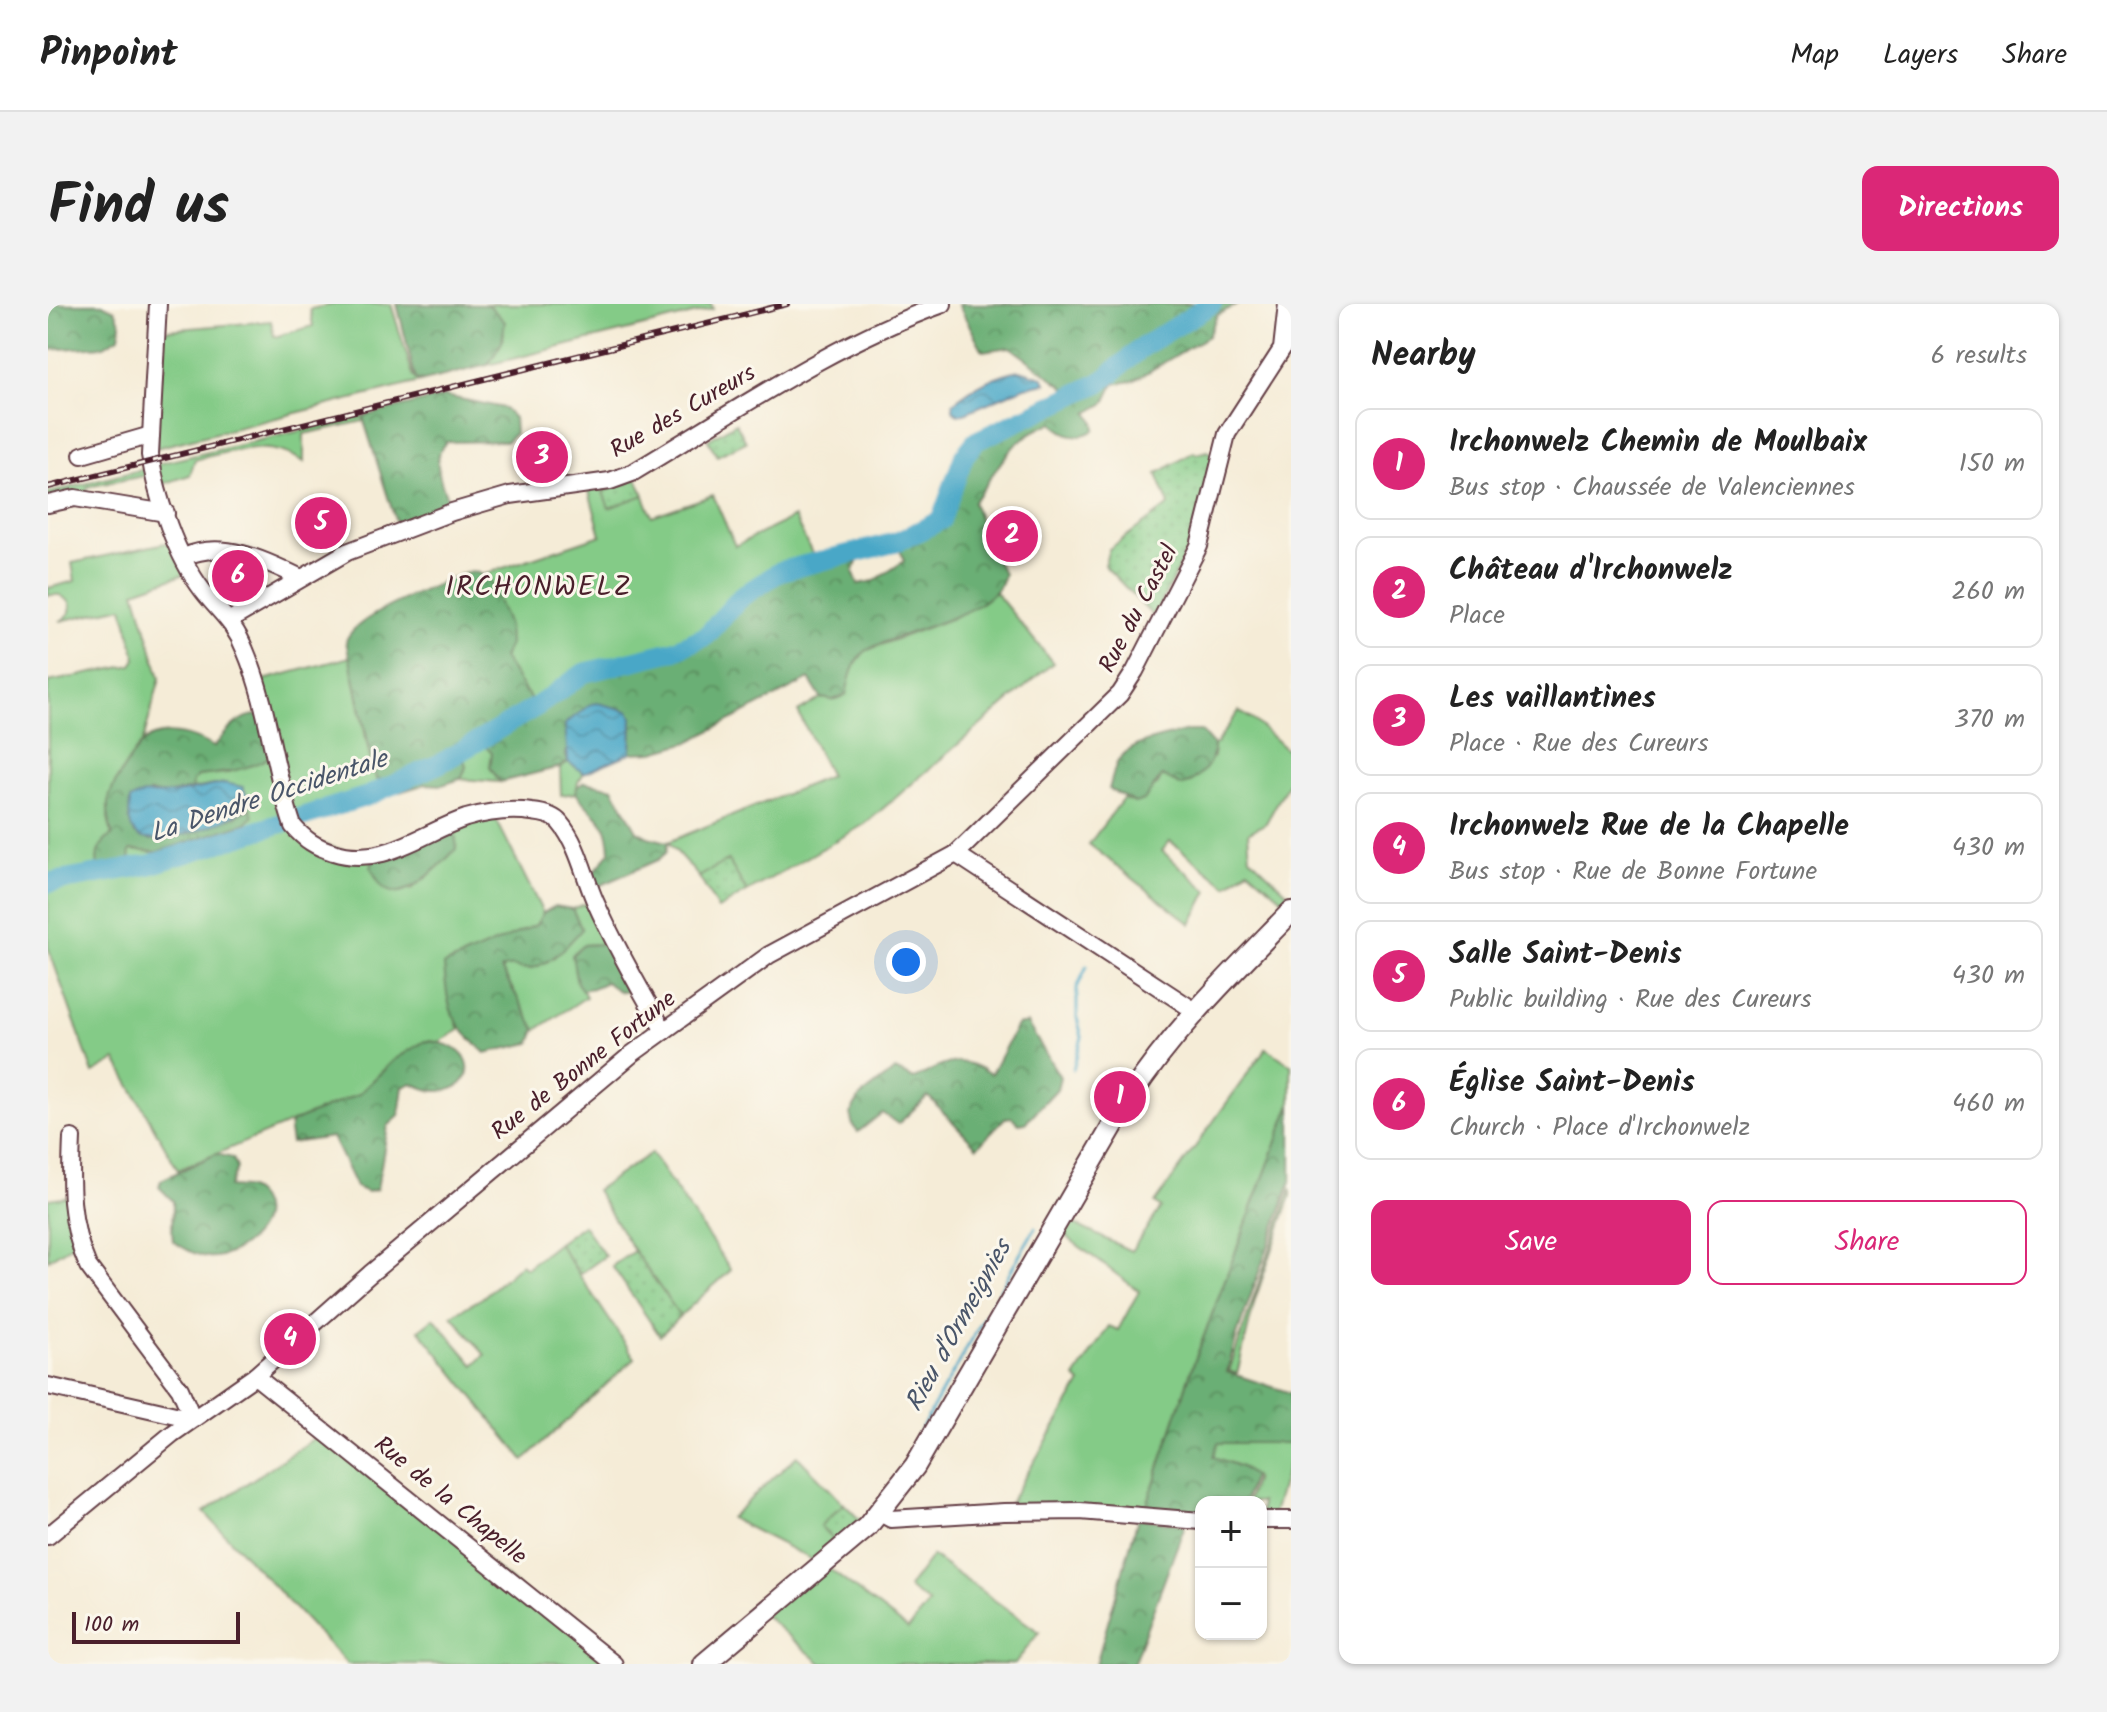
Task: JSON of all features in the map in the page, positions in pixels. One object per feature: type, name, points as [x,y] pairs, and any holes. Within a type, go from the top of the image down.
[{"type":"main road","points":[[704,1664],[843,1549],[880,1513],[915,1466],[1129,1098],[1166,1045],[1195,1011],[1291,912]]},
{"type":"street","points":[[158,304],[151,461],[166,513],[184,557],[203,591],[230,620],[245,650],[291,819],[309,842],[345,856],[368,857],[404,847],[449,825],[486,813],[523,811],[555,818],[573,846],[631,974],[664,1031]]},
{"type":"street","name":"Rue des Cureurs","points":[[230,620],[347,552],[452,512],[510,495],[610,481],[632,473],[830,355],[888,325],[943,304]]},
{"type":"street","points":[[1286,354],[1287,304]]},
{"type":"street","name":"Rue du Castel","points":[[956,854],[1120,694],[1135,671],[1199,546],[1227,434],[1286,354]]},
{"type":"street","points":[[82,455],[151,435]]},
{"type":"street","points":[[48,504],[75,498],[166,513]]},
{"type":"street","points":[[184,557],[208,551],[237,552],[259,558],[301,578]]},
{"type":"street","points":[[956,854],[1195,1011]]},
{"type":"street","name":"Rue de Bonne Fortune","points":[[48,1536],[193,1419],[255,1376],[588,1089],[664,1031],[769,955],[956,854]]},
{"type":"street","points":[[72,1138],[70,1196],[75,1229],[88,1266],[180,1389],[193,1419]]},
{"type":"street","name":"Rue de la Chapelle","points":[[255,1376],[614,1664]]},
{"type":"street","points":[[48,1386],[193,1419]]},
{"type":"street","points":[[880,1513],[891,1519],[1080,1511],[1195,1521]]},
{"type":"street","points":[[1267,1520],[1291,1520]]},
{"type":"green space","points":[[48,304],[102,304],[115,310],[121,324],[119,337],[104,346],[48,350]]},
{"type":"green space","points":[[336,304],[391,304],[413,375],[416,380],[424,381],[156,448],[156,331],[271,321],[274,337],[313,326],[310,309]]},
{"type":"green space","points":[[397,304],[489,305],[505,322],[502,342],[488,365],[424,381],[416,380]]},
{"type":"green space","points":[[485,304],[711,304],[713,309],[488,365],[502,342]]},
{"type":"green space","points":[[958,304],[1238,304],[1217,315],[1208,336],[1133,381],[1114,384],[1105,403],[1088,413],[1094,421],[1095,430],[1072,435],[1052,423],[1037,429],[1015,446],[973,502],[992,553],[1004,574],[997,589],[966,612],[866,651],[855,665],[846,695],[833,700],[821,698],[809,679],[689,742],[654,752],[631,753],[632,717],[565,752],[568,762],[560,767],[500,782],[490,767],[492,753],[482,739],[462,751],[466,767],[461,779],[442,785],[426,784],[400,792],[376,779],[346,641],[352,631],[380,611],[464,573],[476,572],[490,580],[508,626],[509,645],[503,658],[536,707],[584,673],[673,651],[706,636],[741,597],[781,571],[864,550],[853,571],[858,584],[874,581],[904,561],[897,542],[941,520],[964,456],[976,441],[1074,394],[1010,347],[983,351]]},
{"type":"green space","points":[[445,396],[504,408],[514,418],[515,433],[507,441],[446,442],[438,458],[438,467],[452,512],[399,532],[364,416]]},
{"type":"green space","points":[[364,416],[364,421],[304,434],[304,462],[278,451],[237,450],[195,460],[190,475],[157,486],[157,464]]},
{"type":"green space","points":[[736,423],[746,442],[717,456],[708,440]]},
{"type":"green space","points":[[1207,451],[1214,456],[1194,536],[1154,617],[1104,565],[1109,549],[1169,505],[1157,474],[1194,452]]},
{"type":"green space","points":[[148,468],[149,475],[87,487],[88,496],[48,504],[48,493]]},
{"type":"green space","points":[[634,471],[652,516],[713,495],[735,546],[794,517],[816,561],[781,571],[741,597],[706,636],[673,651],[584,673],[536,707],[503,658],[490,580],[482,575],[601,535],[587,484]]},
{"type":"green space","points":[[637,478],[644,495],[609,508],[603,492]]},
{"type":"green space","points":[[175,541],[191,572],[135,591],[160,678],[143,741],[116,782],[108,817],[112,835],[129,864],[129,850],[157,852],[251,808],[247,808],[250,802],[225,783],[192,789],[193,781],[198,776],[227,773],[271,756],[256,682],[350,657],[372,768],[387,787],[368,796],[291,819],[298,838],[368,857],[411,890],[457,848],[449,825],[493,813],[543,913],[536,925],[498,943],[457,1025],[461,1029],[439,1042],[425,1041],[394,1060],[359,1094],[178,1170],[116,1060],[93,1073],[48,947],[48,682],[132,665],[136,659],[123,607],[60,621],[69,613],[70,602],[60,595],[48,595],[48,588],[75,581],[72,563]]},
{"type":"green space","points":[[995,592],[1053,663],[865,824],[747,892],[728,860],[699,877],[668,842],[830,776],[798,712],[821,698],[833,700],[845,695],[851,670],[865,651],[952,618]]},
{"type":"green space","points":[[1239,711],[1291,754],[1291,778],[1266,823],[1248,833],[1250,857],[1291,896],[1291,902],[1289,904],[1248,869],[1227,886],[1170,841],[1162,851],[1208,891],[1191,924],[1089,844],[1123,799],[1135,803],[1158,784],[1162,776],[1214,757],[1214,746]]},
{"type":"green space","points":[[255,715],[265,717],[271,756],[245,768],[198,776],[193,781],[192,789],[163,795],[150,792],[129,818],[135,834],[152,840],[236,816],[251,808],[253,817],[246,823],[157,852],[130,850],[129,864],[122,871],[106,874],[98,867],[99,849],[112,835],[108,811],[110,796],[140,746],[153,736],[169,733],[193,737],[214,747],[237,722]]},
{"type":"green space","points":[[1188,731],[1201,731],[1214,746],[1208,765],[1194,780],[1182,786],[1162,776],[1144,800],[1135,803],[1109,789],[1117,763],[1130,750],[1149,741]]},
{"type":"green space","points":[[483,738],[484,745],[493,753],[490,767],[500,782],[461,779],[466,767],[461,751]]},
{"type":"green space","points":[[568,762],[584,773],[576,793],[561,795],[560,767]]},
{"type":"green space","points":[[584,782],[613,788],[637,831],[668,842],[666,853],[658,860],[597,887],[592,875],[610,852],[609,840],[599,818],[576,793],[577,787]]},
{"type":"green space","points":[[449,825],[455,834],[457,848],[436,869],[417,884],[399,892],[391,892],[381,885],[371,868],[374,856]]},
{"type":"green space","points":[[728,860],[747,892],[718,909],[699,877]]},
{"type":"green space","points":[[595,900],[608,939],[601,944],[582,945],[575,961],[576,977],[586,997],[536,1030],[501,969],[510,965],[531,969],[582,929],[572,909]]},
{"type":"green space","points":[[555,906],[572,909],[582,929],[560,952],[540,966],[501,969],[536,1030],[531,1043],[485,1053],[464,1032],[453,1015],[444,965],[536,925],[543,913]]},
{"type":"green space","points":[[608,939],[635,990],[620,991],[606,982],[582,990],[577,983],[572,955],[582,945],[601,944]]},
{"type":"green space","points":[[1027,1023],[1060,1077],[1057,1089],[1025,1123],[1019,1124],[1012,1117],[1005,1118],[977,1147],[928,1096],[898,1124],[882,1113],[858,1132],[853,1126],[850,1114],[860,1097],[895,1070],[914,1079],[944,1065],[960,1062],[991,1074],[1017,1025]]},
{"type":"green space","points":[[425,1041],[447,1045],[461,1054],[468,1064],[467,1075],[460,1084],[448,1090],[432,1090],[412,1083],[403,1087],[399,1116],[388,1126],[377,1189],[367,1192],[356,1187],[332,1137],[291,1143],[289,1131],[292,1122],[359,1094],[394,1060]]},
{"type":"green space","points":[[1266,1048],[1291,1065],[1291,1104],[1192,1368],[1144,1514],[1006,1509],[1081,1383],[1075,1378],[1109,1326],[1118,1330],[1139,1291],[1064,1235],[1070,1222],[1131,1251],[1161,1208],[1155,1203]]},
{"type":"green space","points":[[1291,1104],[1291,1181],[1227,1372],[1291,1393],[1291,1443],[1218,1443],[1213,1457],[1241,1467],[1253,1476],[1246,1496],[1195,1496],[1195,1517],[1144,1514],[1192,1368]]},
{"type":"green space","points":[[651,1153],[731,1270],[680,1316],[596,1190]]},
{"type":"green space","points":[[216,1154],[233,1158],[237,1168],[229,1187],[252,1191],[260,1200],[263,1212],[262,1222],[249,1241],[229,1253],[208,1257],[173,1241],[173,1201],[159,1187],[161,1180]]},
{"type":"green space","points":[[1291,1188],[1291,1196],[1255,1300],[1237,1374],[1229,1371]]},
{"type":"green space","points":[[70,1196],[78,1241],[48,1260],[48,1199]]},
{"type":"green space","points":[[583,1225],[605,1256],[580,1274],[558,1243]]},
{"type":"green space","points":[[558,1243],[635,1358],[524,1460],[419,1330],[434,1318],[474,1365],[485,1355],[452,1315],[482,1298],[521,1264],[526,1268]]},
{"type":"green space","points":[[634,1251],[680,1316],[660,1336],[612,1266]]},
{"type":"green space","points":[[325,1431],[614,1664],[347,1664],[204,1512]]},
{"type":"green space","points":[[1218,1443],[1291,1443],[1291,1454],[1272,1517],[1267,1517],[1267,1496],[1249,1496],[1255,1478],[1241,1467],[1213,1457]]},
{"type":"green space","points":[[797,1456],[844,1504],[820,1526],[843,1549],[824,1565],[908,1629],[929,1603],[908,1588],[932,1556],[1039,1632],[1015,1664],[822,1664],[764,1615],[823,1565],[730,1518]]},
{"type":"green space","points":[[844,1504],[867,1527],[843,1549],[820,1526]]},
{"type":"green space","points":[[1138,1518],[1185,1525],[1133,1664],[1096,1664]]},
{"type":"water","points":[[1020,370],[1043,377],[1046,383],[1025,387],[958,415],[953,410],[953,403],[976,387]]},
{"type":"water","points":[[591,704],[629,711],[632,717],[631,753],[584,773],[568,762],[565,724]]},
{"type":"water","points":[[225,783],[243,787],[250,802],[231,817],[197,831],[161,839],[138,836],[132,828],[130,800],[135,797]]},
{"type":"waterway","name":"La Dendre Occidentale","points":[[48,883],[149,865],[368,796],[441,763],[536,707],[584,673],[673,651],[706,636],[741,597],[781,571],[897,542],[941,520],[964,456],[976,441],[1101,382],[1144,346],[1212,304]]},
{"type":"waterway","name":"Rieu d'Ormeignies","points":[[1073,1069],[1082,1037],[1077,1018],[1077,988],[1087,966]]},
{"type":"waterway","name":"Rieu d'Ormeignies","points":[[914,1441],[1035,1228]]},
{"type":"railway","points":[[48,487],[787,304]]},
{"type":"place","name":"Les vaillantines","points":[[542,457]]},
{"type":"place","name":"Salle Saint-Denis","points":[[321,523]]},
{"type":"place","name":"Château d'Irchonwelz","points":[[1012,536]]},
{"type":"place","name":"Église Saint-Denis","points":[[238,576]]},
{"type":"place","name":"Irchonwelz Chemin de Moulbaix","points":[[1120,1097]]},
{"type":"place","name":"Irchonwelz Rue de la Chapelle","points":[[290,1339]]},
{"type":"district","name":"IRCHONWELZ","points":[[539,587]]}]
